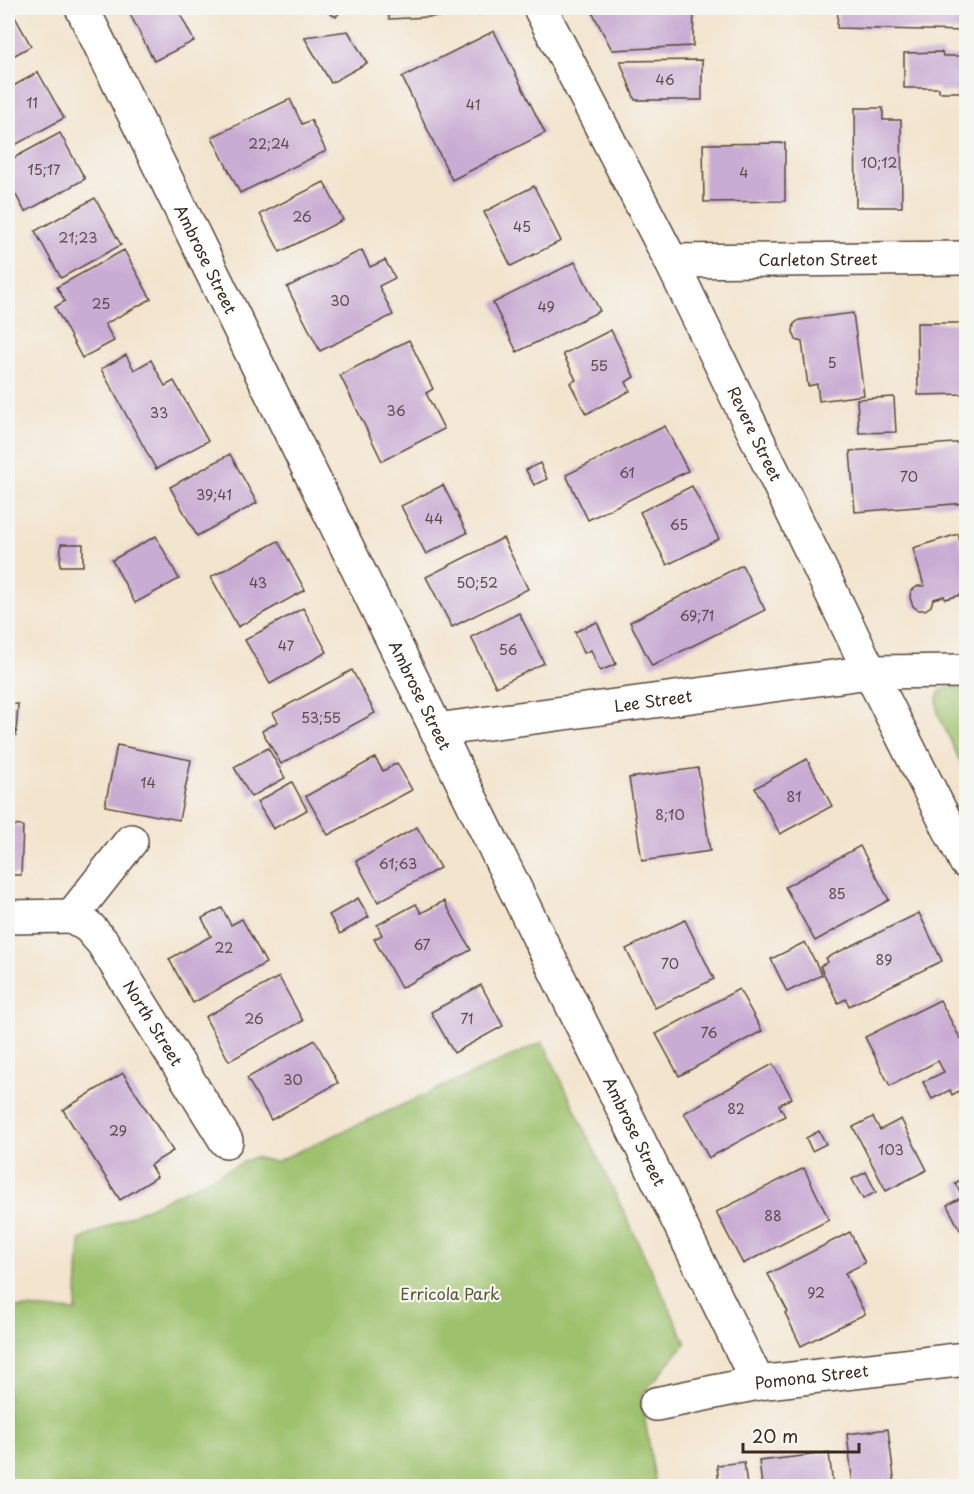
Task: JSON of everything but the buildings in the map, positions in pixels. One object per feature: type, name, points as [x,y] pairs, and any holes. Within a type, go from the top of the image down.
[{"type":"street","name":"Ambrose Street","points":[[82,8],[758,1383]]},
{"type":"street","name":"Revere Street","points":[[540,8],[671,261],[870,672],[963,847]]},
{"type":"street","name":"Carleton Street","points":[[671,261],[966,258]]},
{"type":"street","name":"Lee Street","points":[[436,730],[870,672],[966,671]]},
{"type":"street","points":[[8,917],[72,916],[131,841]]},
{"type":"street","name":"North Street","points":[[72,916],[89,927],[103,943],[226,1141]]},
{"type":"street","name":"Pomona Street","points":[[656,1404],[758,1383],[966,1359]]},
{"type":"green space","points":[[966,686],[966,774],[938,714],[937,698],[940,691],[949,687]]},
{"type":"green space","name":"Erricola Park","points":[[543,1042],[686,1343],[641,1396],[656,1486],[8,1486],[8,1307],[76,1311],[80,1240],[254,1157],[275,1162]]}]
